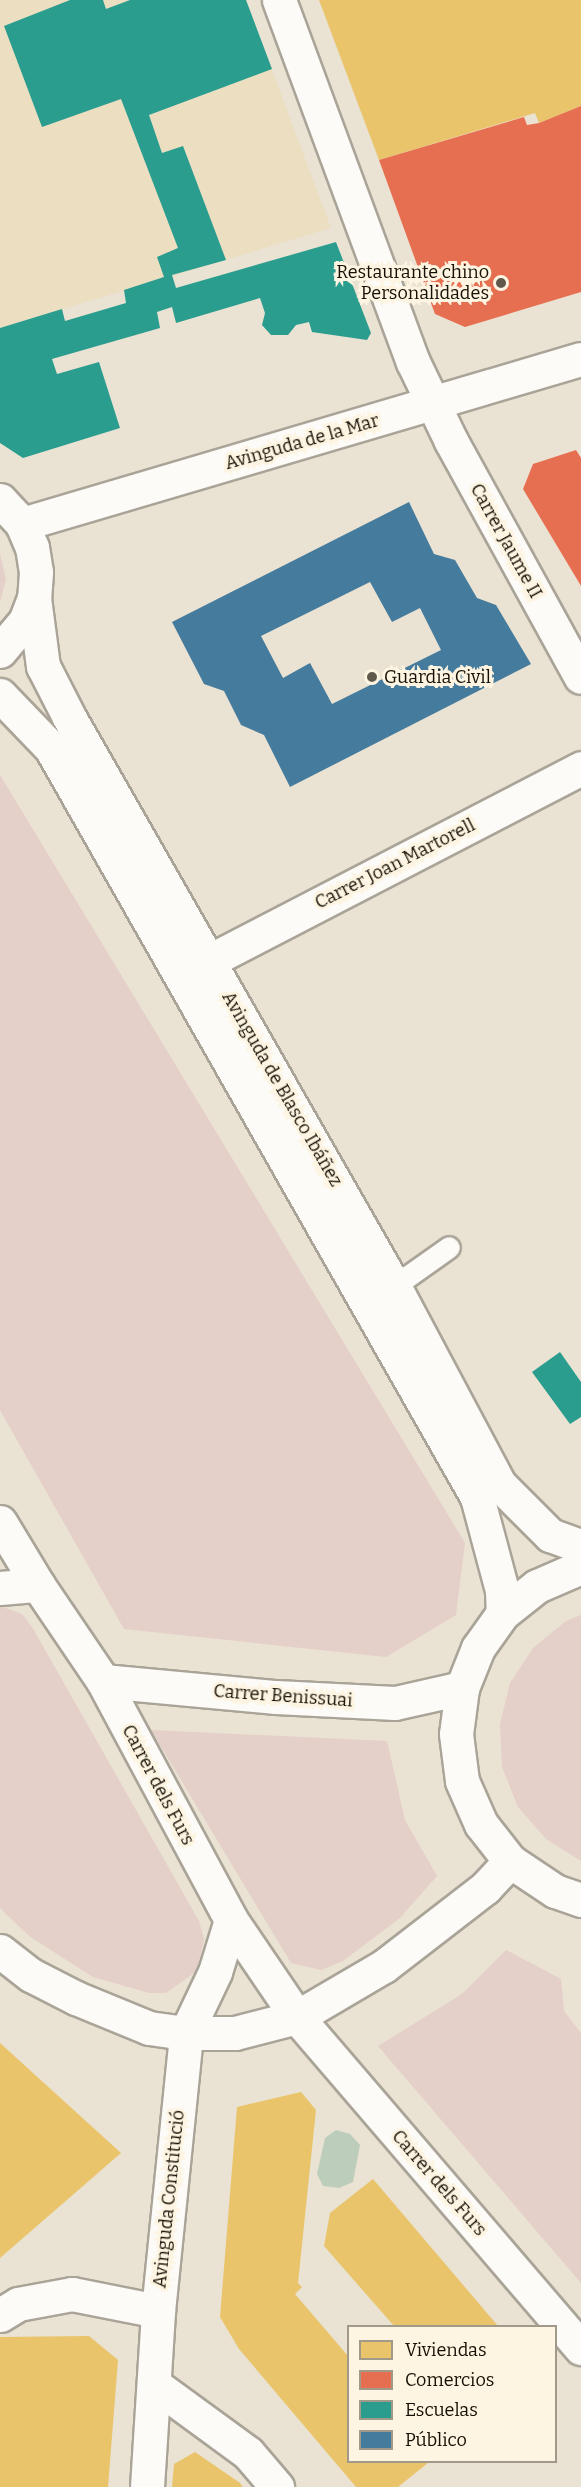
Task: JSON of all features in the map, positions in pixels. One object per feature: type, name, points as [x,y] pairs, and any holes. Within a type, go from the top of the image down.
[{"type":"street","name":"Carrer Jaume II","points":[[279,0],[413,362],[433,404],[581,677]]},
{"type":"street","name":"Avinguda de la Mar","points":[[22,524],[433,404],[581,358]]},
{"type":"street","points":[[0,500],[22,524]]},
{"type":"street","name":"Avinguda de Blasco Ibáñez","points":[[22,524],[34,555],[34,598],[43,666],[394,1286],[500,1485],[550,1535],[581,1546]]},
{"type":"street","points":[[0,651],[25,621],[34,598]]},
{"type":"street","name":"Avinguda de Blasco Ibáñez","points":[[0,695],[51,748],[477,1497],[502,1590],[503,1613]]},
{"type":"street","name":"Carrer Joan Martorell","points":[[209,961],[581,768]]},
{"type":"street","name":"Carrer dels Furs","points":[[0,1522],[38,1586],[103,1681],[231,1920],[297,2018],[581,2348]]},
{"type":"street","points":[[581,1567],[537,1586],[503,1613],[478,1648],[462,1688],[456,1734],[462,1781],[481,1824],[510,1861],[555,1892],[581,1900]]},
{"type":"street","points":[[0,1588],[38,1586]]},
{"type":"street","name":"Carrer Benissuai","points":[[103,1681],[276,1697],[395,1702],[462,1688]]},
{"type":"street","points":[[0,1951],[31,1975],[76,1998],[149,2028],[186,2033],[235,2033],[297,2018],[384,1966],[485,1888],[510,1861]]},
{"type":"street","name":"Avinguda Constitució","points":[[147,2487],[158,2311],[186,2033],[215,1972],[231,1920]]},
{"type":"street","points":[[0,2315],[18,2304],[72,2294],[158,2311]]},
{"type":"street","points":[[155,2385],[248,2453],[278,2487]]},
{"type":"lane","points":[[394,1286],[449,1247]]},
{"type":"shaded area","points":[[0,0],[246,0],[331,228],[0,328]]},
{"type":"shaded area","points":[[0,554],[6,579],[0,602]]},
{"type":"shaded area","points":[[0,775],[465,1543],[456,1615],[386,1657],[124,1629],[0,1410]]},
{"type":"shaded area","points":[[0,1606],[22,1614],[32,1627],[199,1921],[204,1939],[197,1971],[166,1993],[149,1993],[93,1977],[29,1936],[0,1908]]},
{"type":"shaded area","points":[[581,1615],[581,1861],[546,1839],[518,1807],[502,1767],[500,1724],[510,1683],[533,1648],[566,1621]]},
{"type":"shaded area","points":[[151,1730],[387,1741],[405,1820],[437,1876],[400,1918],[343,1961],[321,1970],[291,1963]]},
{"type":"shaded area","points":[[506,1950],[561,1979],[564,2011],[581,2033],[581,2283],[378,2046],[462,1994]]},
{"type":"shaded area","points":[[336,2130],[350,2134],[360,2145],[353,2182],[339,2188],[323,2186],[317,2174],[325,2138]]},
{"type":"building: Viviendas","points":[[319,0],[581,0],[581,106],[539,123],[535,113],[379,160]]},
{"type":"building: Viviendas","points":[[0,2043],[121,2153],[0,2258]]},
{"type":"building: Viviendas","points":[[301,2092],[316,2110],[298,2283],[302,2287],[295,2294],[347,2355],[347,2463],[428,2463],[398,2487],[356,2487],[239,2349],[220,2317],[237,2107]]},
{"type":"building: Viviendas","points":[[373,2179],[497,2325],[393,2325],[324,2246],[330,2213]]},
{"type":"building: Viviendas","points":[[89,2336],[118,2360],[108,2487],[0,2487],[0,2337]]},
{"type":"building: Viviendas","points":[[195,2452],[243,2487],[172,2487],[174,2464]]},
{"type":"building: Comercios","points":[[581,106],[581,292],[465,327],[435,314],[379,160],[524,117],[527,125],[539,123]]},
{"type":"building: Comercios","points":[[576,450],[581,458],[581,586],[523,489],[533,464]]},
{"type":"building: Escuelas","points":[[70,0],[103,0],[106,9],[130,0],[246,0],[272,69],[149,115],[162,153],[183,146],[226,260],[172,275],[176,288],[336,242],[371,333],[367,340],[312,332],[309,322],[296,325],[288,335],[271,335],[262,325],[265,313],[260,298],[176,323],[172,307],[157,312],[160,328],[52,359],[57,374],[99,362],[120,428],[23,458],[0,443],[0,328],[62,309],[65,321],[126,303],[124,290],[164,277],[157,257],[178,248],[121,99],[42,127],[4,26]]},
{"type":"building: Escuelas","points":[[560,1352],[581,1382],[581,1417],[570,1424],[532,1372]]},
{"type":"building: Público","points":[[409,502],[434,554],[455,560],[477,598],[496,605],[531,664],[290,787],[264,735],[241,725],[224,691],[204,684],[172,622]],"holes":[[[370,582],[392,622],[420,608],[441,650],[332,704],[310,663],[283,678],[261,636]]]},
{"type":"place","name":"Restaurante chino Personalidades","points":[[501,283]]},
{"type":"place","name":"Guardia Civil","points":[[372,677]]}]
